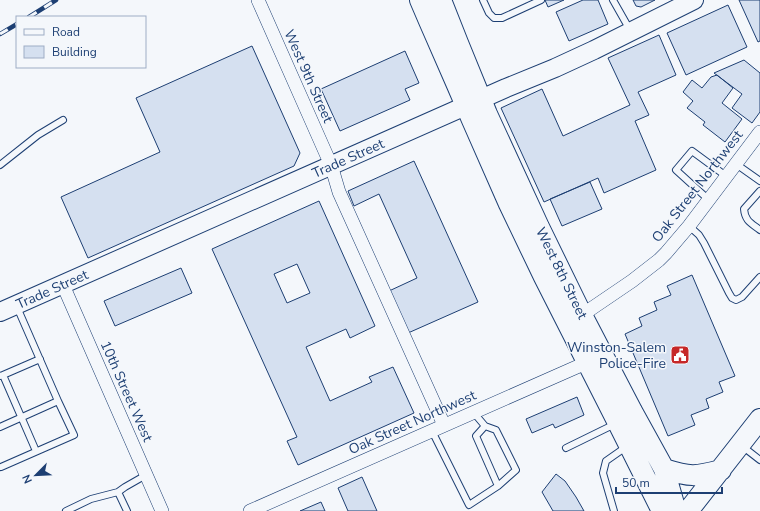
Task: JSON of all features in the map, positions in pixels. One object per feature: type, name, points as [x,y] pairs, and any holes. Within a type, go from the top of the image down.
[{"type":"main road","points":[[420,0],[474,102]]},
{"type":"main road","points":[[441,0],[458,43],[474,102]]},
{"type":"main road","name":"West 8th Street","points":[[474,102],[520,188],[582,316],[664,469],[676,511]]},
{"type":"main road","name":"West 8th Street","points":[[474,102],[487,155],[512,210],[544,277],[662,511]]},
{"type":"main road","points":[[688,511],[760,419]]},
{"type":"main road","points":[[664,469],[683,475],[696,476],[721,470]]},
{"type":"street","name":"West 9th Street","points":[[258,0],[331,165],[339,192],[444,425]]},
{"type":"street","name":"Trade Street","points":[[8,309],[331,165],[555,68],[694,0]]},
{"type":"street","name":"Oak Street Northwest","points":[[582,316],[659,260],[689,226],[760,132]]},
{"type":"street","name":"10th Street West","points":[[63,285],[162,511]]},
{"type":"street","name":"Oak Street Northwest","points":[[255,510],[588,362]]},
{"type":"lane","points":[[484,0],[489,13],[494,18],[502,18],[542,0]]},
{"type":"lane","points":[[613,0],[631,32]]},
{"type":"lane","points":[[0,165],[38,135],[63,120]]},
{"type":"lane","points":[[709,200],[676,170],[692,151],[726,176]]},
{"type":"lane","points":[[736,164],[760,181]]},
{"type":"lane","points":[[760,191],[744,209],[744,215],[748,221],[760,230]]},
{"type":"lane","points":[[689,226],[704,243],[732,298],[736,300],[742,297],[760,277]]},
{"type":"lane","points":[[1,467],[74,435],[40,359],[8,309]]},
{"type":"lane","points":[[36,451],[1,376],[40,359]]},
{"type":"lane","points":[[0,427],[58,401]]},
{"type":"lane","points":[[432,431],[469,505],[498,486],[516,470],[496,430],[484,426],[474,413]]},
{"type":"lane","points":[[566,448],[618,423]]},
{"type":"lane","points":[[484,426],[476,436],[498,486]]},
{"type":"lane","points":[[614,511],[603,473],[606,461],[629,444]]},
{"type":"lane","points":[[741,444],[760,460]]},
{"type":"lane","points":[[66,511],[91,499],[118,492],[125,486],[146,475]]},
{"type":"lane","points":[[118,492],[127,511]]},
{"type":"building","points":[[545,0],[564,0],[548,7]]},
{"type":"building","points":[[583,0],[598,0],[608,24],[569,41],[556,12]]},
{"type":"building","points":[[633,0],[655,0],[641,7],[636,6]]},
{"type":"building","points":[[739,0],[760,0],[760,41],[758,42]]},
{"type":"building","points":[[728,5],[747,47],[686,75],[667,33]]},
{"type":"building","points":[[659,35],[676,75],[638,92],[649,115],[635,121],[656,170],[604,193],[598,178],[544,202],[501,108],[542,89],[563,136],[630,105],[608,58]]},
{"type":"building","points":[[252,46],[300,153],[294,166],[88,258],[61,197],[160,152],[136,98]]},
{"type":"building","points":[[405,51],[419,83],[405,89],[410,100],[340,131],[321,89]]},
{"type":"building","points":[[744,60],[760,73],[760,112],[752,123],[732,108],[742,94],[714,73]]},
{"type":"building","points":[[717,75],[733,88],[722,103],[742,119],[725,142],[703,125],[705,122],[687,108],[693,101],[683,92],[692,80],[702,88],[711,77]]},
{"type":"building","points":[[414,161],[478,302],[408,333],[389,291],[417,278],[379,194],[354,206],[348,191]]},
{"type":"building","points":[[590,182],[602,209],[562,226],[550,199]]},
{"type":"building","points":[[319,201],[375,326],[350,338],[346,329],[306,347],[330,401],[372,382],[369,377],[393,367],[414,413],[298,465],[287,441],[297,437],[212,249]],"holes":[[[297,264],[310,293],[287,303],[274,274]]]},
{"type":"building","points":[[181,268],[192,293],[115,326],[104,301]]},
{"type":"building","name":"Winston-Salem Police-Fire","points":[[692,275],[735,376],[719,382],[723,392],[706,399],[709,408],[691,415],[695,425],[668,436],[625,334],[642,326],[639,318],[657,310],[654,302],[671,295],[667,286]]},
{"type":"building","points":[[577,397],[584,415],[555,428],[553,424],[532,433],[526,419]]},
{"type":"building","points":[[556,474],[565,481],[584,511],[553,511],[542,492]]},
{"type":"building","points":[[362,477],[377,511],[348,511],[338,488]]},
{"type":"building","points":[[321,502],[325,511],[300,511]]},
{"type":"railway","points":[[31,16],[56,0]]},
{"type":"railway","points":[[0,34],[16,25]]},
{"type":"place","name":"Winston-Salem Police-Fire","points":[[680,355]]}]
